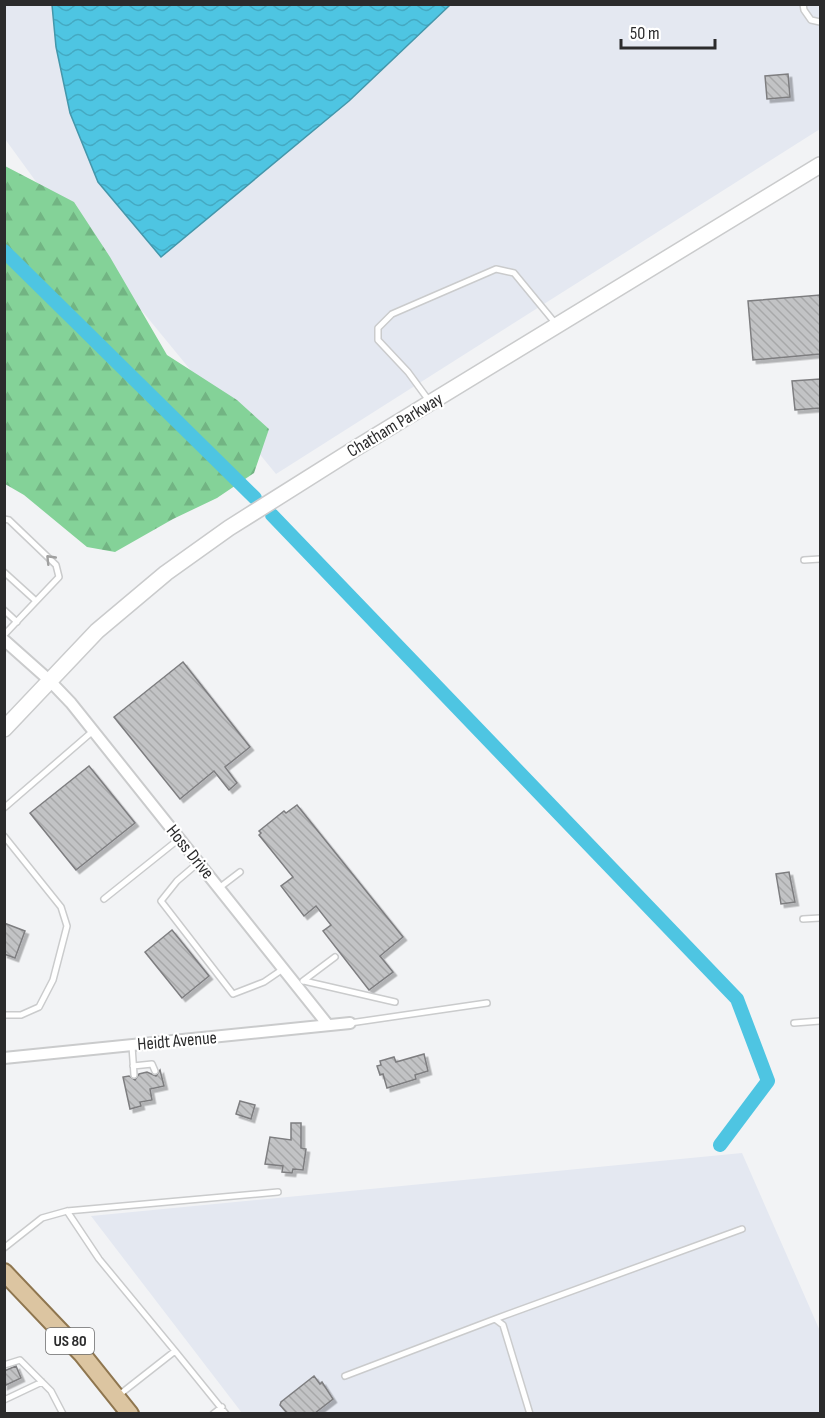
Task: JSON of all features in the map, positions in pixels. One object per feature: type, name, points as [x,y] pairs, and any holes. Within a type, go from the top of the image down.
[{"type":"main road","name":"Chatham Parkway","points":[[4,729],[97,631],[166,573],[229,528],[820,165]]},
{"type":"main road","name":"US 80","points":[[4,1272],[82,1354],[130,1413]]},
{"type":"street","name":"Hoss Drive","points":[[4,640],[71,703],[283,969],[300,983],[328,1025]]},
{"type":"street","name":"Heidt Avenue","points":[[4,1058],[350,1023]]},
{"type":"lane","points":[[803,4],[811,20],[820,22]]},
{"type":"lane","points":[[431,403],[408,372],[378,340],[378,328],[392,314],[496,269],[514,273],[557,326]]},
{"type":"lane","points":[[4,519],[9,520],[56,565],[59,577],[4,635]]},
{"type":"lane","points":[[804,560],[820,558]]},
{"type":"lane","points":[[4,572],[36,601]]},
{"type":"lane","points":[[4,610],[17,622]]},
{"type":"lane","points":[[4,807],[93,731]]},
{"type":"lane","points":[[4,836],[61,907],[67,926],[54,980],[39,1007],[21,1015],[4,1015]]},
{"type":"lane","points":[[104,899],[179,839]]},
{"type":"lane","points":[[198,862],[177,880],[161,901],[233,994],[264,982],[283,969]]},
{"type":"lane","points":[[219,888],[240,872]]},
{"type":"lane","points":[[803,920],[820,918]]},
{"type":"lane","points":[[300,983],[335,957]]},
{"type":"lane","points":[[300,983],[395,1002]]},
{"type":"lane","points":[[350,1023],[487,1003]]},
{"type":"lane","points":[[794,1023],[820,1021]]},
{"type":"lane","points":[[132,1046],[134,1075]]},
{"type":"lane","points":[[133,1066],[152,1065],[155,1071]]},
{"type":"lane","points":[[4,1248],[42,1218],[66,1211],[278,1192]]},
{"type":"lane","points":[[66,1211],[99,1259],[226,1413]]},
{"type":"lane","points":[[345,1376],[742,1229]]},
{"type":"lane","points":[[495,1319],[503,1325],[530,1413]]},
{"type":"lane","points":[[116,1397],[175,1352]]},
{"type":"lane","points":[[4,1365],[20,1360],[51,1391],[63,1413]]},
{"type":"lane","points":[[4,1400],[42,1382]]},
{"type":"lane","points":[[213,1413],[222,1407]]},
{"type":"shaded area","points":[[5,5],[820,5],[820,129],[276,474],[37,183],[5,139]]},
{"type":"shaded area","points":[[742,1153],[820,1331],[820,1413],[242,1413],[91,1216]]},
{"type":"green space","points":[[5,166],[74,202],[110,257],[167,355],[237,400],[269,429],[254,473],[217,498],[173,519],[115,552],[87,547],[24,495],[5,484]]},
{"type":"water","points":[[52,4],[450,5],[349,101],[161,257],[98,182],[70,113],[56,47]]},
{"type":"building","points":[[788,74],[790,97],[767,99],[765,76]]},
{"type":"building","points":[[820,295],[820,354],[753,360],[748,301]]},
{"type":"building","points":[[820,379],[820,408],[795,410],[792,381]]},
{"type":"building","points":[[183,662],[250,747],[225,767],[237,783],[229,790],[214,771],[180,799],[114,717]]},
{"type":"building","points":[[89,766],[135,823],[76,870],[30,813]]},
{"type":"building","points":[[297,805],[403,937],[380,956],[393,972],[369,990],[323,931],[331,925],[316,906],[304,916],[281,886],[293,877],[259,835],[261,833],[259,831],[284,811],[286,813]]},
{"type":"building","points":[[789,872],[795,902],[781,904],[776,874]]},
{"type":"building","points":[[4,923],[25,931],[15,958],[4,954]]},
{"type":"building","points":[[172,930],[209,976],[182,998],[145,952]]},
{"type":"building","points":[[424,1054],[428,1071],[415,1075],[416,1079],[387,1088],[383,1074],[380,1075],[377,1066],[381,1065],[380,1061],[394,1057],[396,1062]]},
{"type":"building","points":[[160,1070],[164,1086],[150,1089],[152,1100],[140,1102],[141,1106],[130,1109],[123,1077],[129,1076],[135,1080],[139,1074],[147,1072],[156,1076]]},
{"type":"building","points":[[240,1101],[255,1105],[251,1119],[236,1114]]},
{"type":"building","points":[[291,1123],[301,1123],[301,1148],[306,1149],[303,1170],[293,1169],[292,1173],[282,1172],[283,1166],[265,1164],[270,1137],[291,1140]]},
{"type":"building","points":[[16,1366],[21,1378],[4,1386],[4,1371]]},
{"type":"building","points":[[314,1376],[320,1384],[322,1382],[333,1399],[315,1413],[287,1413],[280,1405],[281,1402]]},
{"type":"waterway","points":[[4,251],[255,498]]},
{"type":"waterway","points":[[272,515],[737,999],[768,1081],[720,1145]]}]
